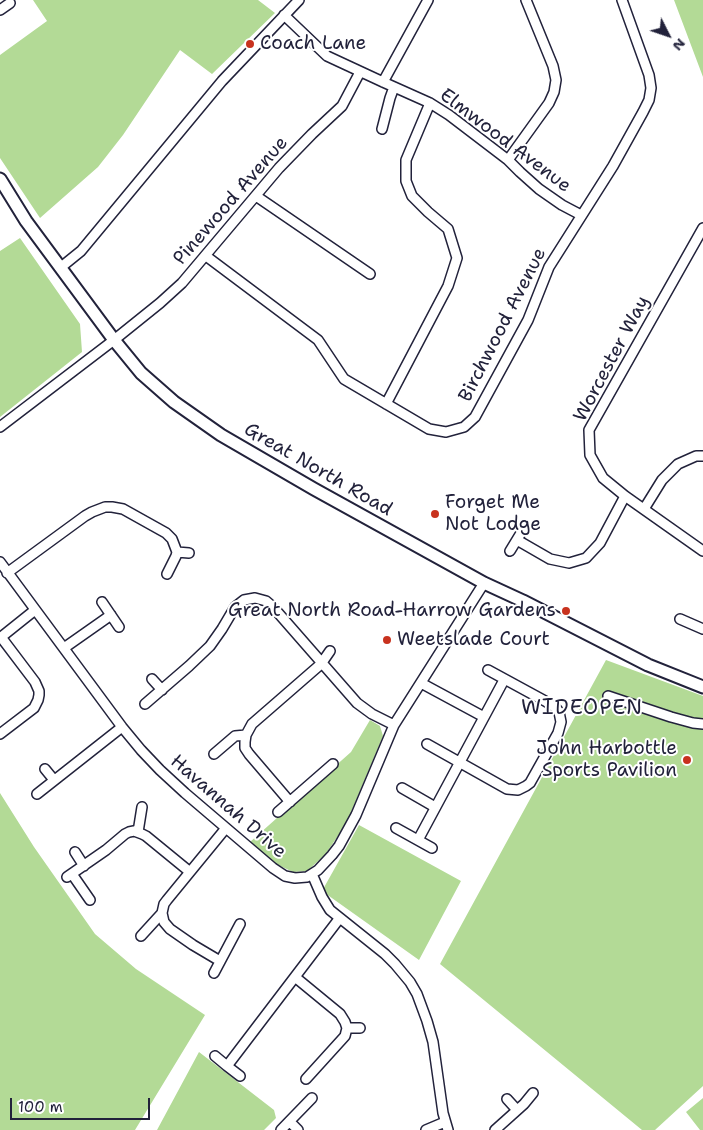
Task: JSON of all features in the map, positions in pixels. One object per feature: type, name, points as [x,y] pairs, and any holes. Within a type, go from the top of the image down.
[{"type":"main road","name":"Great North Road","points":[[0,179],[26,220],[114,340],[142,373],[174,402],[221,435],[314,489],[484,582],[648,665],[703,687]]},
{"type":"street","points":[[60,268],[81,251],[222,80],[299,0]]},
{"type":"street","points":[[383,82],[428,0]]},
{"type":"street","points":[[508,160],[549,102],[554,92],[556,80],[553,66],[526,0]]},
{"type":"street","name":"Birchwood Avenue","points":[[206,256],[318,340],[344,379],[429,429],[446,432],[464,427],[475,418],[528,320],[549,267],[613,166],[648,100],[651,88],[649,75],[622,0]]},
{"type":"street","points":[[0,10],[10,3]]},
{"type":"street","name":"Elmwood Avenue","points":[[284,16],[327,56],[430,103],[449,114],[508,160],[540,189],[562,205],[581,215]]},
{"type":"street","name":"Pinewood Avenue","points":[[0,427],[114,340],[182,283],[279,168],[342,106],[360,72]]},
{"type":"street","points":[[382,129],[394,87]]},
{"type":"street","points":[[386,404],[448,286],[457,258],[448,229],[412,196],[406,180],[406,160],[430,103]]},
{"type":"street","points":[[256,196],[370,274]]},
{"type":"street","name":"Worcester Way","points":[[703,228],[589,430],[590,456],[603,478],[625,496],[703,551]]},
{"type":"street","points":[[644,509],[662,480],[678,464],[696,456],[703,456]]},
{"type":"street","points":[[517,540],[550,559],[569,563],[586,558],[600,543],[625,496]]},
{"type":"street","points":[[7,573],[85,516],[105,507],[112,507],[123,509],[166,533],[172,539],[177,552],[166,574]]},
{"type":"street","points":[[510,551],[524,528]]},
{"type":"street","points":[[177,552],[190,553]]},
{"type":"street","name":"Havannah Drive","points":[[0,562],[122,727],[160,770],[281,874],[295,878],[302,878],[312,874]]},
{"type":"street","points":[[426,1130],[446,1126],[433,1042],[417,994],[396,964],[330,910],[312,874],[332,855],[351,825],[394,725],[484,582]]},
{"type":"street","points":[[145,704],[210,646],[235,607],[244,600],[259,598],[270,604],[357,703],[376,717],[394,725]]},
{"type":"street","points":[[102,602],[119,627]]},
{"type":"street","points":[[0,734],[31,712],[37,705],[39,696],[38,686],[1,637],[35,610]]},
{"type":"street","points":[[64,648],[111,615]]},
{"type":"street","points":[[680,619],[703,629]]},
{"type":"street","points":[[290,802],[248,754],[245,742],[246,735],[252,724],[321,664],[330,651]]},
{"type":"street","points":[[427,744],[503,787],[512,790],[518,790],[526,786],[533,778],[560,728],[559,712],[545,701],[488,670]]},
{"type":"street","points":[[152,679],[162,690]]},
{"type":"street","points":[[418,840],[504,680]]},
{"type":"street","points":[[421,683],[484,717]]},
{"type":"street","points":[[608,696],[671,717],[703,724]]},
{"type":"street","points":[[37,794],[122,727]]},
{"type":"street","points":[[214,754],[235,736],[246,735]]},
{"type":"street","points":[[278,812],[333,764]]},
{"type":"street","points":[[46,769],[54,780]]},
{"type":"street","points":[[402,788],[435,807]]},
{"type":"street","points":[[138,832],[142,807]]},
{"type":"street","points":[[220,961],[170,929],[164,922],[162,913],[167,900],[226,828]]},
{"type":"street","points":[[396,828],[432,848]]},
{"type":"street","points":[[90,900],[69,876],[129,832],[138,832],[146,836],[190,872]]},
{"type":"street","points":[[75,852],[84,866]]},
{"type":"street","points":[[141,936],[162,913]]},
{"type":"street","points":[[227,1066],[340,919]]},
{"type":"street","points":[[214,974],[240,924]]},
{"type":"street","points":[[295,977],[340,1014],[347,1028],[345,1036],[306,1079]]},
{"type":"street","points":[[347,1028],[360,1028]]},
{"type":"street","points":[[215,1056],[240,1076]]},
{"type":"street","points":[[495,1130],[533,1093]]},
{"type":"street","points":[[281,1130],[312,1098]]},
{"type":"street","points":[[507,1099],[517,1110]]},
{"type":"street","points":[[290,1122],[298,1130]]},
{"type":"green space","points":[[33,0],[258,0],[275,13],[212,74],[180,50],[123,135],[98,167],[40,218],[0,158],[0,55],[47,21]]},
{"type":"green space","points":[[674,0],[703,0],[703,77]]},
{"type":"green space","points":[[20,238],[80,324],[82,352],[0,417],[0,251]]},
{"type":"green space","points":[[606,660],[703,696],[703,1086],[655,1130],[642,1130],[440,964]]},
{"type":"green space","points":[[370,720],[380,726],[383,736],[346,824],[325,855],[307,871],[293,872],[274,863],[250,842],[351,752]]},
{"type":"green space","points":[[0,793],[34,847],[95,934],[136,969],[205,1015],[135,1130],[0,1130]]},
{"type":"green space","points":[[359,825],[461,881],[419,960],[322,891]]},
{"type":"green space","points":[[199,1052],[274,1110],[276,1118],[264,1130],[157,1130]]},
{"type":"green space","points":[[703,1098],[703,1130],[700,1130],[686,1112]]},
{"type":"place","name":"Coach Lane","points":[[250,44]]},
{"type":"place","name":"Forget Me Not Lodge","points":[[435,514]]},
{"type":"place","name":"Great North Road-Harrow Gardens","points":[[566,611]]},
{"type":"place","name":"Weetslade Court","points":[[387,640]]},
{"type":"place","name":"John Harbottle Sports Pavilion","points":[[687,760]]},
{"type":"district","name":"WIDEOPEN","points":[[582,709]]}]
